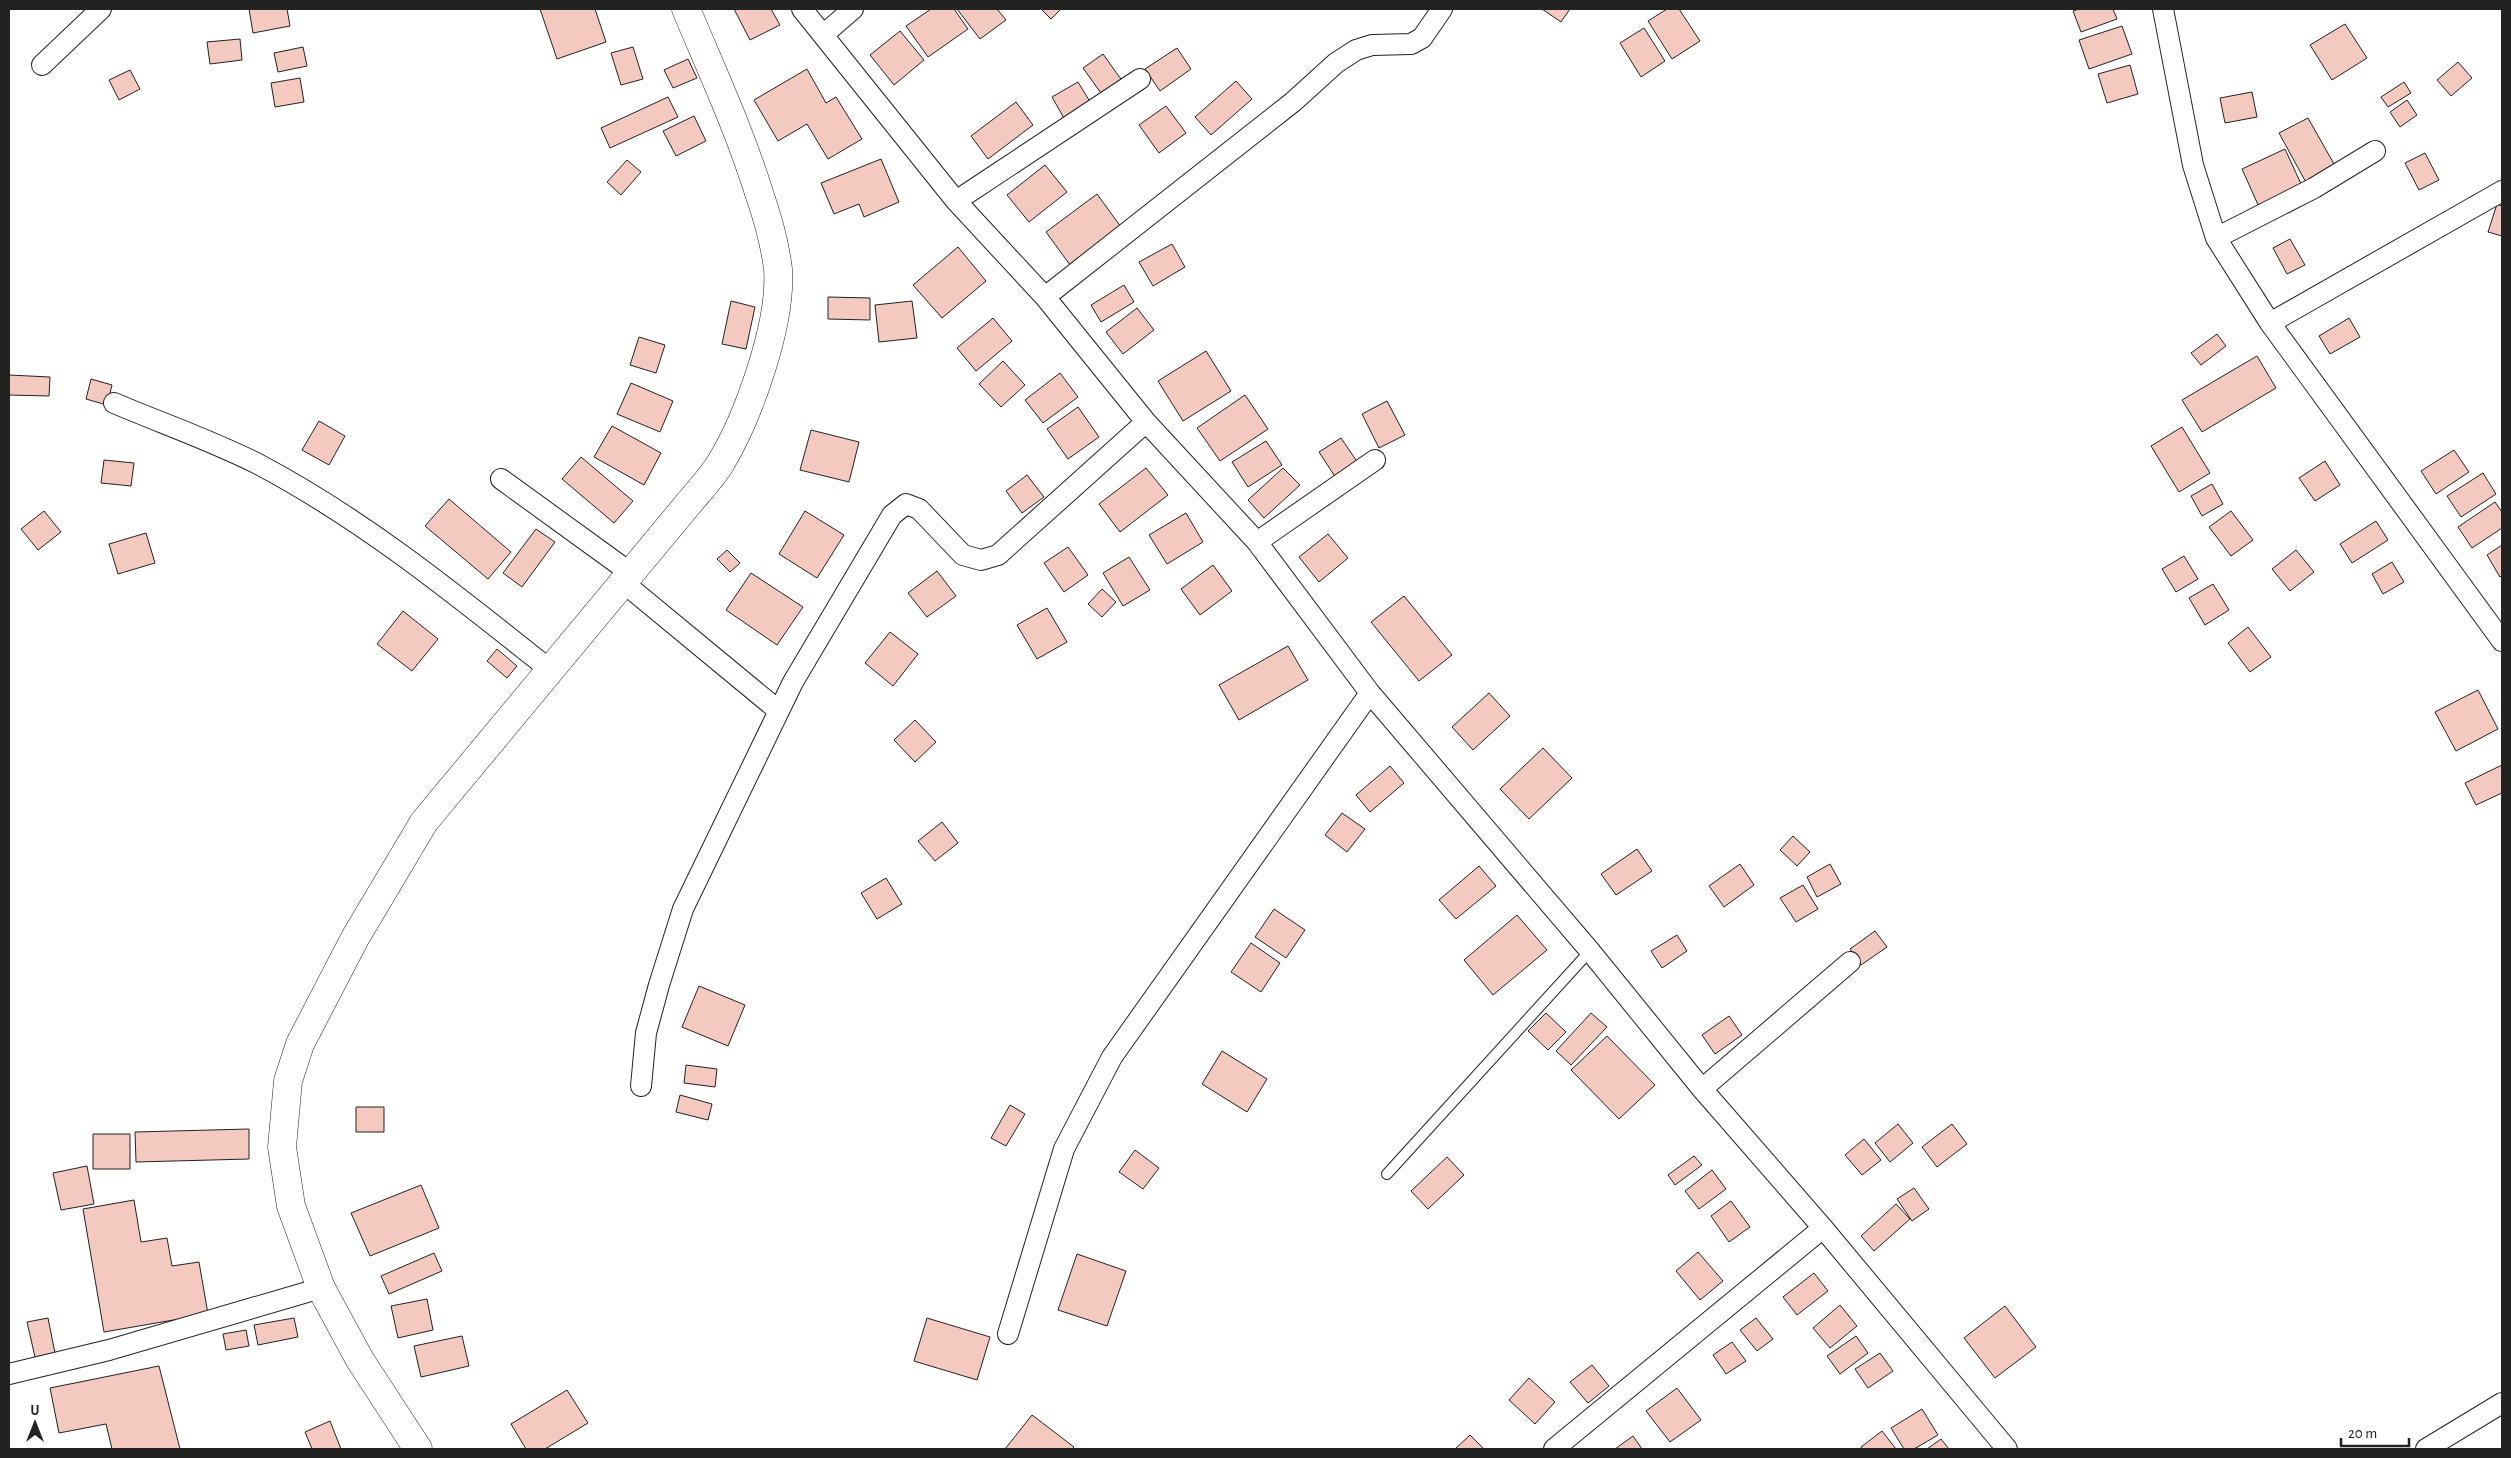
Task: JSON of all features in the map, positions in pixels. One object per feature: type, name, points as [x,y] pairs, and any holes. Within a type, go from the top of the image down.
[{"type":"highway","points":[[418,1449],[360,1360],[321,1288],[291,1206],[282,1147],[288,1081],[300,1044],[355,938],[424,822],[549,670],[628,578],[719,465],[742,425],[775,316],[778,270],[769,223],[741,136],[686,9]]},
{"type":"street","points":[[42,65],[101,9]]},
{"type":"street","points":[[802,9],[956,201],[1045,296],[1146,422],[1257,542],[1370,693],[1590,951],[1702,1089],[1823,1228],[2007,1449]]},
{"type":"street","points":[[823,35],[853,9]]},
{"type":"street","points":[[1045,296],[1286,108],[1336,64],[1356,50],[1372,45],[1411,44],[1422,38],[1442,9]]},
{"type":"street","points":[[2163,9],[2193,165],[2216,238],[2270,323],[2502,641]]},
{"type":"street","points":[[956,201],[1140,78]]},
{"type":"street","points":[[2216,238],[2314,188],[2375,151]]},
{"type":"street","points":[[2270,323],[2502,191]]},
{"type":"street","points":[[114,403],[257,464],[353,520],[426,572],[549,670]]},
{"type":"street","points":[[641,1086],[646,1033],[659,984],[683,909],[793,682],[892,515],[906,504],[919,509],[963,555],[981,560],[998,555],[1146,422]]},
{"type":"street","points":[[1257,542],[1375,460]]},
{"type":"street","points":[[501,478],[628,578],[779,711]]},
{"type":"street","points":[[1008,1334],[1064,1149],[1112,1057],[1370,693]]},
{"type":"street","points":[[1702,1089],[1850,962]]},
{"type":"street","points":[[1554,1449],[1823,1228]]},
{"type":"street","points":[[9,1374],[109,1350],[321,1288]]},
{"type":"street","points":[[2426,1449],[2502,1402]]},
{"type":"lane","points":[[1386,1174],[1590,951]]},
{"type":"building","points":[[249,9],[287,9],[290,26],[253,33]]},
{"type":"building","points":[[540,9],[595,9],[606,42],[557,59]]},
{"type":"building","points":[[734,9],[771,9],[780,25],[750,40]]},
{"type":"building","points":[[931,9],[954,9],[968,29],[928,57],[906,26]]},
{"type":"building","points":[[957,9],[997,9],[1006,20],[980,39]]},
{"type":"building","points":[[1041,9],[1061,9],[1051,19]]},
{"type":"building","points":[[1542,9],[1570,9],[1561,22]]},
{"type":"building","points":[[1667,9],[1679,9],[1700,41],[1672,59],[1648,21]]},
{"type":"building","points":[[2079,9],[2113,9],[2117,19],[2081,32],[2073,11]]},
{"type":"building","points":[[2345,24],[2367,58],[2332,80],[2310,45]]},
{"type":"building","points":[[2122,26],[2132,54],[2089,69],[2079,40]]},
{"type":"building","points":[[1644,28],[1665,61],[1641,77],[1620,43]]},
{"type":"building","points":[[900,31],[924,60],[894,85],[870,55]]},
{"type":"building","points":[[240,39],[242,60],[210,64],[207,42]]},
{"type":"building","points":[[303,47],[307,66],[278,72],[274,53]]},
{"type":"building","points":[[633,47],[643,79],[621,85],[611,53]]},
{"type":"building","points":[[1177,48],[1191,69],[1160,91],[1145,69]]},
{"type":"building","points":[[1103,54],[1123,82],[1103,96],[1083,68]]},
{"type":"building","points":[[688,59],[697,78],[673,88],[664,70]]},
{"type":"building","points":[[2458,62],[2472,78],[2451,96],[2437,80]]},
{"type":"building","points":[[2130,65],[2138,94],[2107,103],[2098,74]]},
{"type":"building","points":[[807,69],[826,103],[836,97],[862,139],[828,159],[807,124],[778,141],[754,100]]},
{"type":"building","points":[[130,70],[140,89],[119,100],[109,80]]},
{"type":"building","points":[[300,78],[304,102],[275,107],[271,83]]},
{"type":"building","points":[[1236,81],[1252,99],[1211,135],[1195,117]]},
{"type":"building","points":[[1078,82],[1092,105],[1065,120],[1052,97]]},
{"type":"building","points":[[2404,82],[2411,93],[2388,107],[2381,97]]},
{"type":"building","points":[[2252,92],[2257,117],[2225,123],[2220,98]]},
{"type":"building","points":[[668,97],[678,117],[610,148],[601,128]]},
{"type":"building","points":[[2407,100],[2417,115],[2400,127],[2390,112]]},
{"type":"building","points":[[1016,102],[1033,125],[988,159],[971,136]]},
{"type":"building","points":[[1166,106],[1186,133],[1159,153],[1139,125]]},
{"type":"building","points":[[694,116],[706,141],[676,156],[663,131]]},
{"type":"building","points":[[2308,118],[2338,171],[2309,188],[2279,133]]},
{"type":"building","points":[[2285,149],[2302,186],[2259,207],[2242,169]]},
{"type":"building","points":[[2425,153],[2439,180],[2419,190],[2405,163]]},
{"type":"building","points":[[881,159],[899,202],[864,217],[859,204],[834,214],[821,183]]},
{"type":"building","points":[[627,160],[641,172],[621,195],[607,182]]},
{"type":"building","points":[[1045,165],[1067,192],[1029,222],[1007,195]]},
{"type":"building","points":[[1097,194],[1121,227],[1070,265],[1046,232]]},
{"type":"building","points":[[2497,204],[2502,206],[2502,236],[2488,232]]},
{"type":"building","points":[[2290,239],[2305,265],[2287,274],[2273,248]]},
{"type":"building","points":[[1172,244],[1185,267],[1153,286],[1139,262]]},
{"type":"building","points":[[958,247],[986,281],[942,318],[913,285]]},
{"type":"building","points":[[1124,285],[1134,302],[1101,322],[1091,305]]},
{"type":"building","points":[[828,297],[870,298],[870,320],[828,319]]},
{"type":"building","points":[[731,301],[755,307],[746,349],[722,344]]},
{"type":"building","points":[[912,301],[917,338],[879,342],[875,305]]},
{"type":"building","points":[[1137,308],[1154,330],[1123,354],[1106,332]]},
{"type":"building","points":[[993,318],[1012,341],[976,371],[957,348]]},
{"type":"building","points":[[2349,318],[2360,337],[2330,354],[2319,336]]},
{"type":"building","points":[[2217,334],[2226,346],[2201,365],[2191,353]]},
{"type":"building","points":[[639,337],[665,345],[656,373],[630,365]]},
{"type":"building","points":[[1206,351],[1231,391],[1183,421],[1158,381]]},
{"type":"building","points":[[2257,356],[2276,388],[2202,432],[2182,400]]},
{"type":"building","points":[[1003,361],[1025,385],[1001,407],[979,384]]},
{"type":"building","points":[[1060,373],[1078,397],[1043,423],[1025,400]]},
{"type":"building","points":[[9,375],[50,377],[49,396],[9,395]]},
{"type":"building","points":[[91,379],[112,385],[107,405],[86,399]]},
{"type":"building","points":[[631,383],[673,401],[660,432],[617,414]]},
{"type":"building","points":[[1245,395],[1268,429],[1220,461],[1197,428]]},
{"type":"building","points":[[1387,401],[1405,435],[1379,448],[1362,414]]},
{"type":"building","points":[[1078,407],[1099,437],[1068,459],[1047,429]]},
{"type":"building","points":[[319,421],[345,436],[329,465],[302,450]]},
{"type":"building","points":[[612,426],[661,453],[644,485],[594,457]]},
{"type":"building","points":[[2182,427],[2210,473],[2179,492],[2151,446]]},
{"type":"building","points":[[811,430],[859,442],[849,482],[800,470]]},
{"type":"building","points":[[1341,438],[1358,463],[1336,478],[1319,452]]},
{"type":"building","points":[[1266,441],[1282,465],[1248,487],[1232,462]]},
{"type":"building","points":[[2454,450],[2469,472],[2436,494],[2421,471]]},
{"type":"building","points":[[581,457],[633,501],[614,523],[562,479]]},
{"type":"building","points":[[104,460],[134,463],[131,486],[101,483]]},
{"type":"building","points":[[2325,461],[2340,485],[2315,501],[2299,478]]},
{"type":"building","points":[[1146,468],[1168,495],[1120,532],[1099,504]]},
{"type":"building","points":[[1283,468],[1300,485],[1264,518],[1248,500]]},
{"type":"building","points":[[2483,473],[2496,494],[2461,517],[2447,496]]},
{"type":"building","points":[[1027,475],[1044,497],[1022,513],[1006,491]]},
{"type":"building","points":[[2212,484],[2223,504],[2202,516],[2191,496]]},
{"type":"building","points":[[449,499],[511,552],[488,579],[425,526]]},
{"type":"building","points":[[2495,502],[2502,512],[2502,528],[2472,548],[2458,527]]},
{"type":"building","points":[[44,511],[61,532],[38,550],[21,529]]},
{"type":"building","points":[[805,511],[844,535],[817,578],[779,554]]},
{"type":"building","points":[[2231,511],[2253,540],[2231,556],[2209,527]]},
{"type":"building","points":[[1186,513],[1203,542],[1167,564],[1149,535]]},
{"type":"building","points":[[2376,521],[2388,540],[2352,563],[2340,544]]},
{"type":"building","points":[[536,529],[555,542],[522,587],[503,573]]},
{"type":"building","points":[[146,533],[155,563],[118,574],[109,544]]},
{"type":"building","points":[[1328,534],[1348,558],[1319,582],[1299,557]]},
{"type":"building","points":[[2502,545],[2502,575],[2500,577],[2487,555]]},
{"type":"building","points":[[1068,547],[1088,575],[1064,592],[1044,563]]},
{"type":"building","points":[[727,550],[740,563],[730,572],[717,559]]},
{"type":"building","points":[[2296,550],[2314,572],[2290,591],[2272,569]]},
{"type":"building","points":[[2184,556],[2198,579],[2176,592],[2162,569]]},
{"type":"building","points":[[1129,557],[1150,590],[1123,606],[1103,573]]},
{"type":"building","points":[[2392,562],[2404,582],[2383,594],[2372,574]]},
{"type":"building","points":[[1213,565],[1232,591],[1200,615],[1181,589]]},
{"type":"building","points":[[937,571],[956,596],[927,617],[908,593]]},
{"type":"building","points":[[751,573],[803,607],[777,645],[726,610]]},
{"type":"building","points":[[2213,584],[2229,610],[2205,625],[2189,598]]},
{"type":"building","points":[[1102,589],[1116,602],[1102,617],[1088,604]]},
{"type":"building","points":[[1404,596],[1452,655],[1419,681],[1371,622]]},
{"type":"building","points":[[1047,608],[1067,642],[1037,659],[1017,625]]},
{"type":"building","points":[[403,611],[438,639],[412,671],[377,644]]},
{"type":"building","points":[[2248,627],[2271,657],[2250,672],[2228,643]]},
{"type":"building","points":[[890,632],[918,654],[893,686],[865,663]]},
{"type":"building","points":[[1288,646],[1308,680],[1239,720],[1219,685]]},
{"type":"building","points":[[497,649],[517,666],[507,678],[487,661]]},
{"type":"building","points":[[2478,690],[2498,729],[2456,751],[2435,712]]},
{"type":"building","points":[[1489,693],[1510,716],[1473,750],[1452,727]]},
{"type":"building","points":[[915,720],[936,742],[915,762],[894,740]]},
{"type":"building","points":[[1543,748],[1572,778],[1529,819],[1500,789]]},
{"type":"building","points":[[2502,765],[2502,793],[2476,805],[2465,783]]},
{"type":"building","points":[[1390,766],[1404,783],[1370,812],[1356,795]]},
{"type":"building","points":[[1342,813],[1365,829],[1347,852],[1325,835]]},
{"type":"building","points":[[942,822],[958,843],[935,861],[918,841]]},
{"type":"building","points":[[1793,836],[1810,852],[1797,866],[1780,850]]},
{"type":"building","points":[[1637,849],[1652,871],[1616,895],[1601,874]]},
{"type":"building","points":[[1740,864],[1754,885],[1724,907],[1709,886]]},
{"type":"building","points":[[1830,864],[1841,884],[1817,897],[1807,877]]},
{"type":"building","points":[[1479,866],[1496,886],[1456,919],[1439,900]]},
{"type":"building","points":[[886,878],[902,904],[877,919],[861,893]]},
{"type":"building","points":[[1803,885],[1818,909],[1796,922],[1780,898]]},
{"type":"building","points":[[1274,909],[1305,930],[1286,958],[1255,937]]},
{"type":"building","points":[[1517,915],[1547,950],[1493,995],[1464,960]]},
{"type":"building","points":[[1875,931],[1887,947],[1861,965],[1850,949]]},
{"type":"building","points":[[1677,935],[1687,951],[1662,968],[1651,951]]},
{"type":"building","points":[[1251,943],[1280,963],[1261,992],[1231,972]]},
{"type":"building","points":[[699,986],[745,1005],[728,1046],[682,1027]]},
{"type":"building","points":[[1546,1013],[1566,1032],[1548,1050],[1528,1031]]},
{"type":"building","points":[[1591,1013],[1607,1027],[1571,1065],[1556,1051]]},
{"type":"building","points":[[1729,1016],[1742,1035],[1715,1054],[1702,1035]]},
{"type":"building","points":[[1607,1036],[1655,1085],[1619,1119],[1571,1070]]},
{"type":"building","points":[[1222,1051],[1267,1079],[1247,1112],[1202,1084]]},
{"type":"building","points":[[686,1065],[717,1069],[715,1087],[684,1083]]},
{"type":"building","points":[[680,1095],[712,1104],[708,1120],[676,1112]]},
{"type":"building","points":[[1010,1105],[1025,1114],[1006,1146],[991,1138]]},
{"type":"building","points":[[356,1107],[384,1107],[384,1132],[356,1132]]},
{"type":"building","points":[[1898,1124],[1913,1143],[1890,1162],[1875,1143]]},
{"type":"building","points":[[1952,1124],[1967,1144],[1937,1167],[1922,1147]]},
{"type":"building","points":[[249,1129],[249,1159],[136,1162],[135,1132]]},
{"type":"building","points":[[93,1134],[130,1134],[130,1169],[93,1169]]},
{"type":"building","points":[[1864,1139],[1881,1160],[1862,1175],[1845,1155]]},
{"type":"building","points":[[1135,1150],[1159,1168],[1143,1189],[1119,1172]]},
{"type":"building","points":[[1694,1156],[1702,1165],[1675,1185],[1668,1175]]},
{"type":"building","points":[[1447,1157],[1464,1175],[1428,1209],[1411,1191]]},
{"type":"building","points":[[87,1166],[94,1204],[61,1210],[53,1173]]},
{"type":"building","points":[[1712,1170],[1726,1189],[1699,1209],[1685,1191]]},
{"type":"building","points":[[421,1185],[439,1228],[370,1256],[351,1213]]},
{"type":"building","points":[[1914,1188],[1929,1209],[1912,1221],[1897,1199]]},
{"type":"building","points":[[134,1200],[141,1242],[167,1238],[172,1266],[199,1262],[208,1314],[104,1332],[83,1209]]},
{"type":"building","points":[[1731,1201],[1750,1227],[1729,1242],[1711,1216]]},
{"type":"building","points":[[1896,1204],[1910,1219],[1874,1251],[1861,1236]]},
{"type":"building","points":[[1698,1252],[1723,1281],[1700,1300],[1676,1271]]},
{"type":"building","points":[[434,1253],[442,1271],[389,1294],[381,1276]]},
{"type":"building","points":[[1077,1254],[1126,1271],[1107,1326],[1058,1310]]},
{"type":"building","points":[[1814,1273],[1828,1291],[1797,1315],[1783,1297]]},
{"type":"building","points":[[427,1299],[433,1330],[398,1338],[391,1306]]},
{"type":"building","points":[[1840,1305],[1857,1326],[1830,1348],[1813,1328]]},
{"type":"building","points":[[2005,1306],[2036,1347],[1995,1378],[1964,1338]]},
{"type":"building","points":[[48,1318],[55,1353],[35,1357],[27,1322]]},
{"type":"building","points":[[294,1318],[298,1337],[258,1345],[254,1325]]},
{"type":"building","points":[[927,1318],[990,1337],[977,1380],[914,1361]]},
{"type":"building","points":[[1756,1318],[1773,1339],[1757,1351],[1740,1330]]},
{"type":"building","points":[[246,1330],[249,1346],[226,1350],[223,1334]]},
{"type":"building","points":[[462,1336],[469,1366],[421,1377],[414,1346]]},
{"type":"building","points":[[1856,1336],[1868,1353],[1840,1374],[1827,1356]]},
{"type":"building","points":[[1732,1342],[1746,1361],[1726,1374],[1713,1355]]},
{"type":"building","points":[[1880,1353],[1893,1371],[1868,1388],[1855,1369]]},
{"type":"building","points":[[1592,1365],[1609,1386],[1588,1403],[1570,1382]]},
{"type":"building","points":[[159,1366],[180,1449],[112,1449],[106,1424],[59,1433],[50,1388]]},
{"type":"building","points":[[1529,1378],[1555,1402],[1535,1424],[1509,1400]]},
{"type":"building","points":[[1677,1388],[1701,1420],[1670,1442],[1646,1411]]},
{"type":"building","points":[[567,1390],[588,1423],[545,1449],[526,1449],[511,1424]]},
{"type":"building","points":[[1922,1409],[1938,1435],[1914,1449],[1904,1449],[1891,1428]]},
{"type":"building","points":[[1032,1415],[1074,1447],[1072,1449],[1005,1449]]},
{"type":"building","points":[[330,1421],[341,1449],[312,1449],[305,1432]]},
{"type":"building","points":[[1882,1431],[1896,1449],[1862,1449],[1861,1447]]},
{"type":"building","points":[[1470,1435],[1484,1449],[1455,1449]]},
{"type":"building","points":[[1633,1436],[1642,1449],[1615,1449]]},
{"type":"building","points":[[1941,1439],[1949,1449],[1927,1449]]}]
